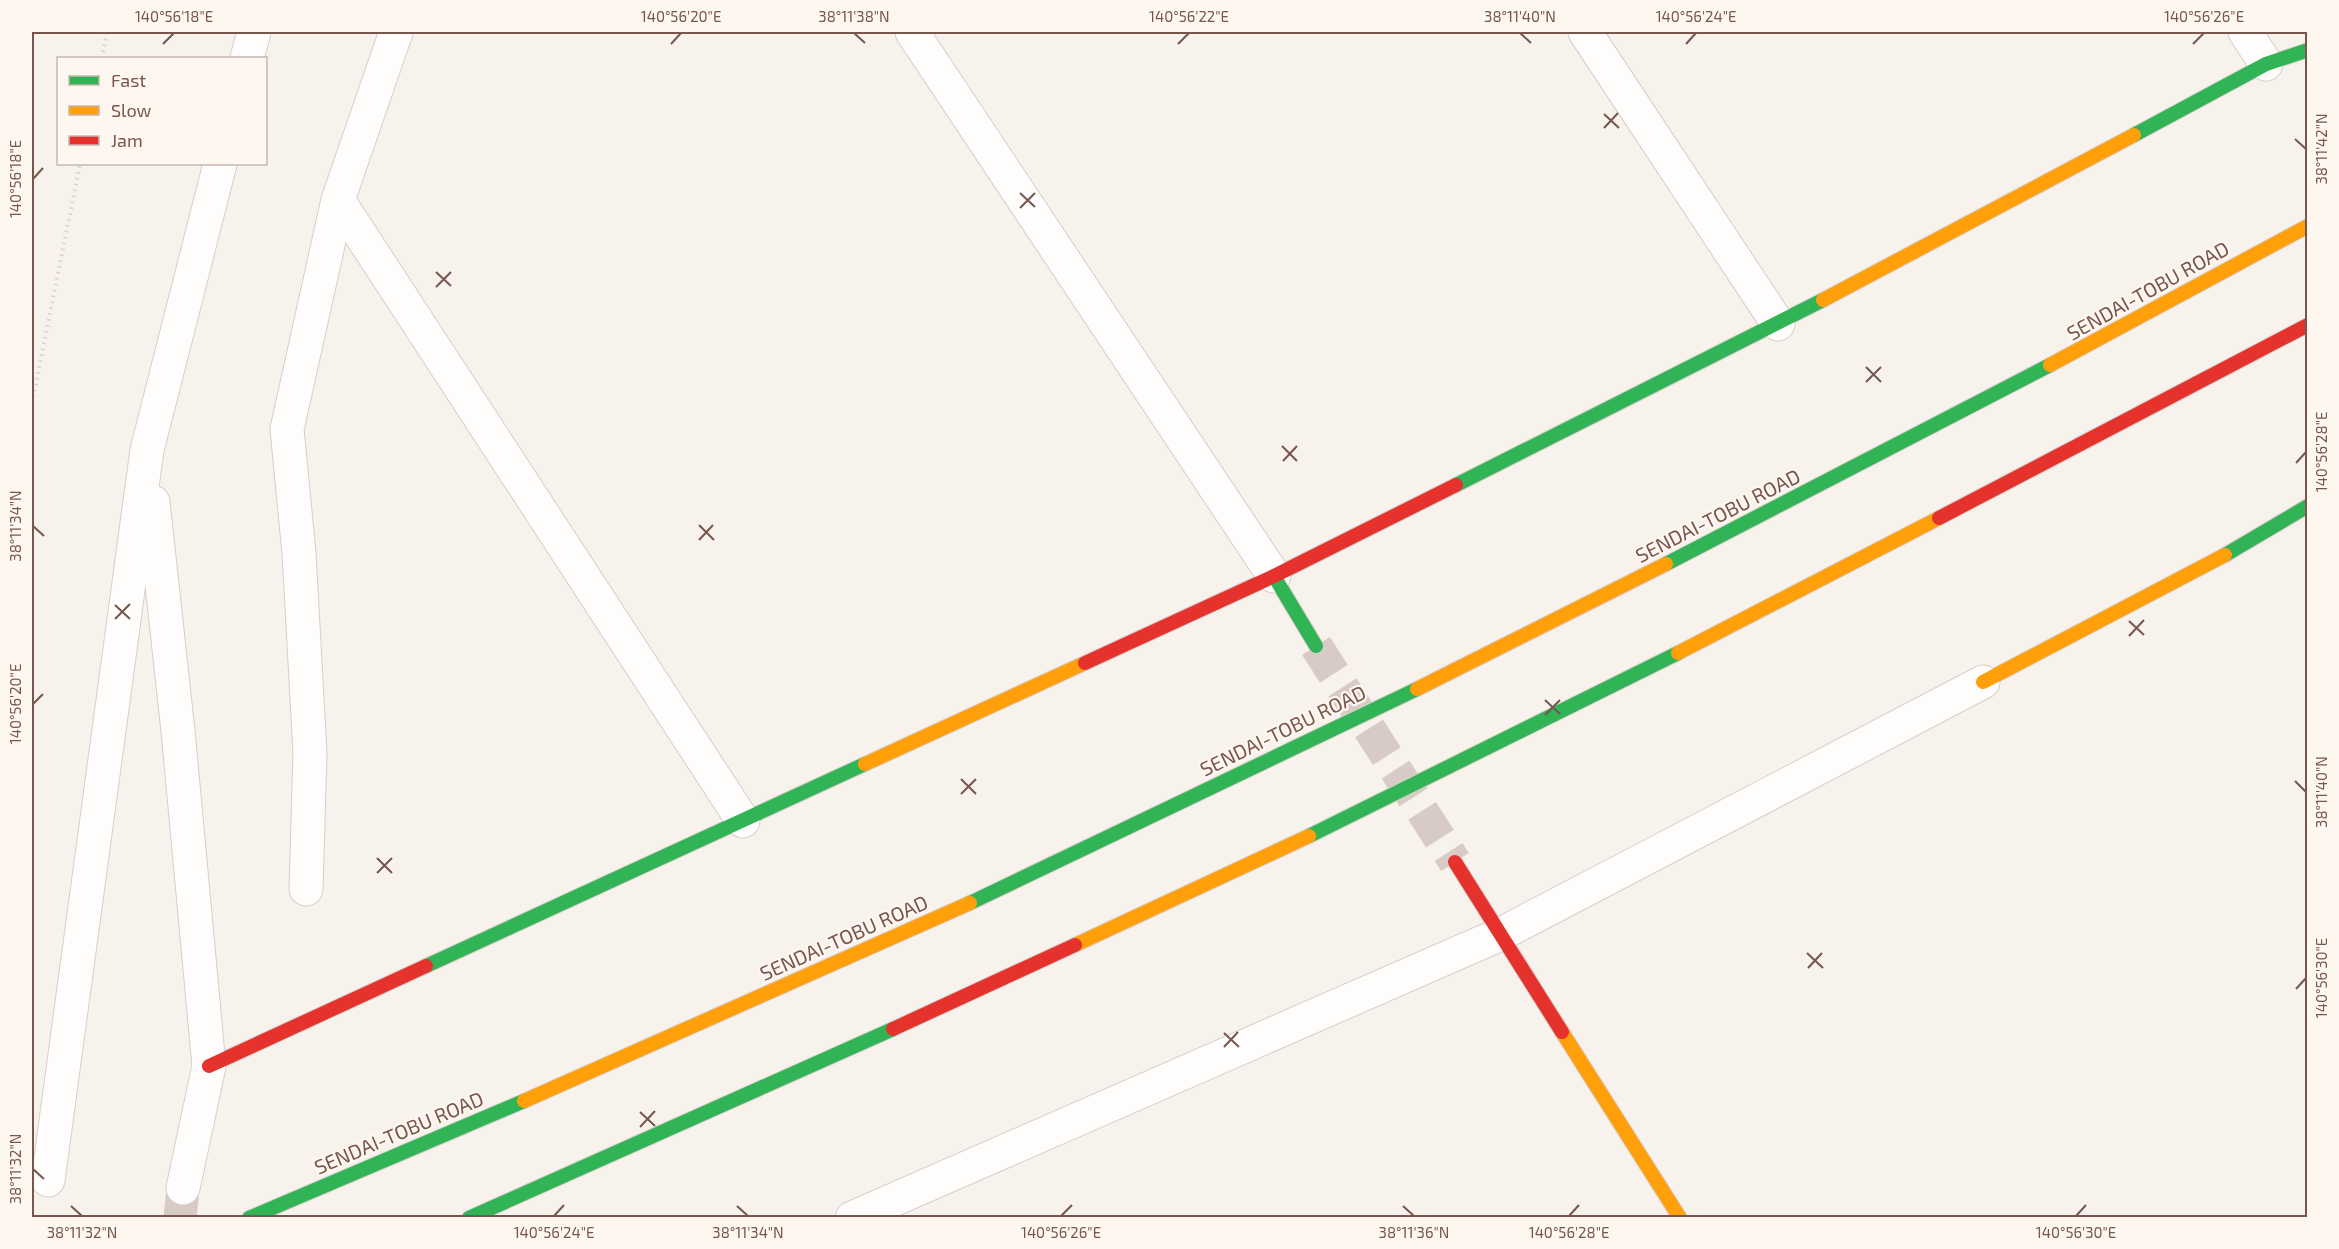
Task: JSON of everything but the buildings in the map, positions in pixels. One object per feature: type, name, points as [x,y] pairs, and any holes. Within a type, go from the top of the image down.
[{"type":"main road","points":[[208,1066],[1274,576],[1778,324],[2266,64],[2307,50]]},
{"type":"main road","name":"SENDAI-TOBU ROAD","points":[[249,1218],[902,934],[1320,735],[1721,537],[2079,351],[2307,226]]},
{"type":"main road","points":[[469,1218],[949,1004],[1367,809],[1765,610],[2307,325]]},
{"type":"main road","points":[[1983,682],[2221,558],[2307,506]]},
{"type":"main road","points":[[1274,576],[1316,646]]},
{"type":"main road","points":[[1455,862],[1680,1218]]},
{"type":"street","points":[[247,57],[254,32]]},
{"type":"street","points":[[306,889],[310,753],[299,554],[287,429],[338,200],[396,32]]},
{"type":"street","points":[[912,32],[1274,576]]},
{"type":"street","points":[[1585,32],[1778,324]]},
{"type":"street","points":[[2245,32],[2266,64]]},
{"type":"street","points":[[48,1180],[147,450],[220,165]]},
{"type":"street","points":[[338,200],[743,821]]},
{"type":"street","points":[[147,450],[179,743],[208,1066],[183,1188]]},
{"type":"street","points":[[852,1218],[1501,934],[1983,682]]},
{"type":"path","points":[[102,57],[107,32]]},
{"type":"path","points":[[32,403],[80,165]]},
{"type":"tunnel","points":[[1316,646],[1455,862]]},
{"type":"tunnel","points":[[180,1218],[183,1188]]},
{"type":"traffic: fast","points":[[2134,135],[2266,64],[2308,50]]},
{"type":"traffic: fast","points":[[1456,485],[1823,300]]},
{"type":"traffic: fast","points":[[1666,564],[2050,365]]},
{"type":"traffic: fast","points":[[2225,555],[2308,506]]},
{"type":"traffic: fast","points":[[1274,576],[1316,646]]},
{"type":"traffic: fast","points":[[1309,836],[1678,653]]},
{"type":"traffic: fast","points":[[970,903],[1417,689]]},
{"type":"traffic: fast","points":[[426,966],[865,764]]},
{"type":"traffic: fast","points":[[469,1218],[893,1029]]},
{"type":"traffic: fast","points":[[249,1218],[524,1101]]},
{"type":"traffic: slow","points":[[1823,300],[2134,135]]},
{"type":"traffic: slow","points":[[2050,365],[2308,226]]},
{"type":"traffic: slow","points":[[1678,653],[1939,518]]},
{"type":"traffic: slow","points":[[1983,682],[2225,555]]},
{"type":"traffic: slow","points":[[1417,689],[1666,564]]},
{"type":"traffic: slow","points":[[865,764],[1085,663]]},
{"type":"traffic: slow","points":[[1075,945],[1309,836]]},
{"type":"traffic: slow","points":[[524,1101],[970,903]]},
{"type":"traffic: slow","points":[[1562,1032],[1680,1218]]},
{"type":"traffic: jam","points":[[1939,518],[2308,325]]},
{"type":"traffic: jam","points":[[1085,663],[1274,576],[1456,485]]},
{"type":"traffic: jam","points":[[1455,862],[1562,1032]]},
{"type":"traffic: jam","points":[[893,1029],[1075,945]]},
{"type":"traffic: jam","points":[[209,1066],[426,966]]}]
